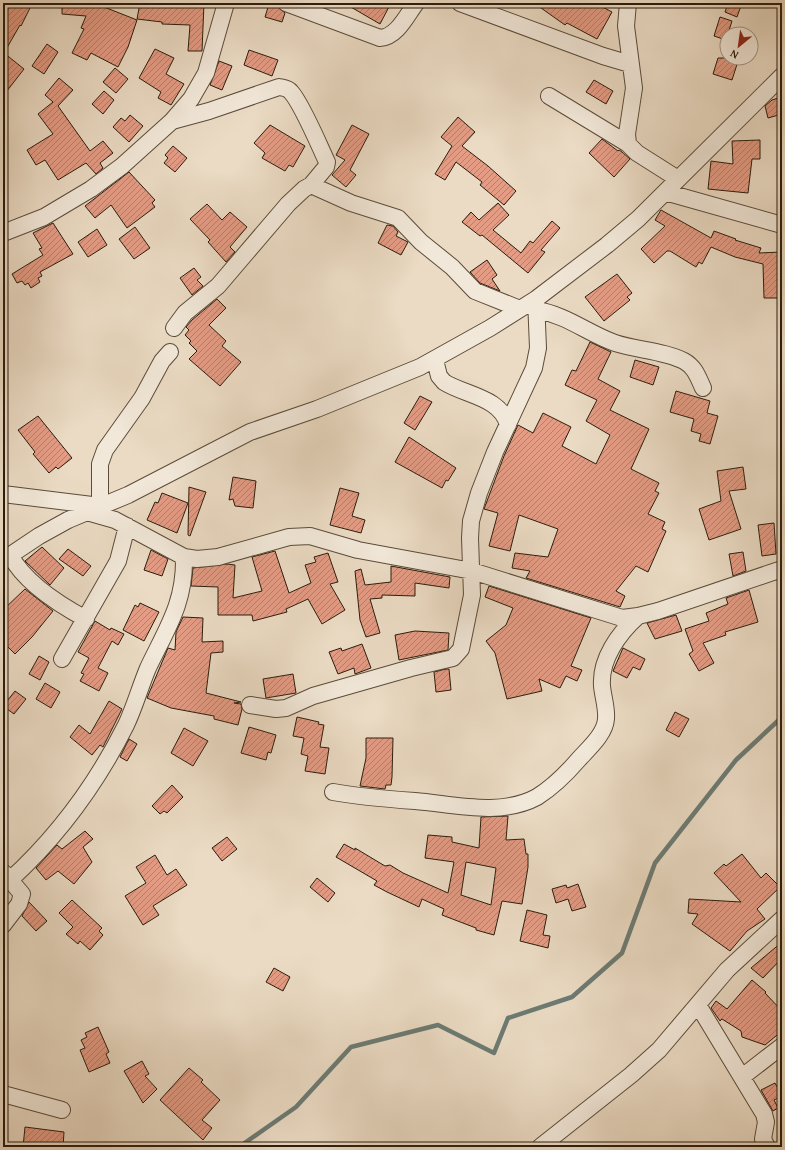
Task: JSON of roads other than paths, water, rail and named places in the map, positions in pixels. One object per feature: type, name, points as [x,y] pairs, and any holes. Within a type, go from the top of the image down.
[{"type":"street","points":[[3,233],[44,217],[91,189],[122,166],[172,121],[191,99],[206,73],[226,3]]},
{"type":"street","points":[[286,3],[380,38],[388,36],[396,30],[416,3]]},
{"type":"street","points":[[460,3],[603,56],[630,64]]},
{"type":"street","points":[[628,3],[626,26],[634,88],[627,134],[628,144]]},
{"type":"street","points":[[86,619],[57,601],[6,557],[39,536],[170,474],[250,432],[318,409],[435,360],[520,309],[536,304],[638,219],[782,76]]},
{"type":"street","points":[[172,121],[209,111],[279,87],[286,88],[290,91],[299,105],[327,162],[326,167],[311,185],[304,189],[288,204],[218,286],[185,313],[174,328]]},
{"type":"street","points":[[549,96],[628,144],[637,153],[678,179]]},
{"type":"street","points":[[311,185],[351,204],[398,218],[421,242],[452,268],[475,291],[520,309]]},
{"type":"street","points":[[665,192],[782,225]]},
{"type":"street","points":[[536,304],[614,342],[683,360],[695,370],[703,388]]},
{"type":"street","points":[[250,705],[276,709],[286,708],[312,696],[411,668],[453,658],[461,648],[465,636],[472,594],[470,538],[471,521],[479,492],[508,425],[530,380],[537,357],[536,304]]},
{"type":"street","points":[[94,509],[100,464],[105,450],[142,398],[162,361],[170,352]]},
{"type":"street","points":[[435,360],[439,376],[444,382],[498,408],[506,417],[508,425]]},
{"type":"street","points":[[3,494],[94,509],[184,557],[218,557],[289,537],[310,536],[374,554],[472,571],[538,590],[609,615],[622,618],[638,616],[697,599],[782,569]]},
{"type":"street","points":[[62,659],[118,561],[127,526]]},
{"type":"street","points":[[3,925],[19,904],[22,894],[7,876],[38,852],[67,820],[93,781],[119,738],[129,718],[150,664],[177,608],[182,584],[184,557]]},
{"type":"street","points":[[333,792],[370,798],[478,807],[500,807],[518,804],[536,797],[550,788],[570,769],[600,734],[606,718],[602,685],[602,670],[620,637],[638,616]]},
{"type":"street","points":[[540,1147],[631,1075],[659,1050],[727,970],[782,919]]},
{"type":"street","points":[[698,1005],[766,1118],[762,1135],[767,1147]]},
{"type":"street","points":[[742,1077],[782,1046]]},
{"type":"street","points":[[3,1094],[62,1110]]},
{"type":"waterway","points":[[239,1147],[296,1107],[351,1047],[438,1025],[494,1053],[508,1018],[572,997],[622,953],[655,863],[736,760],[782,717]]}]
